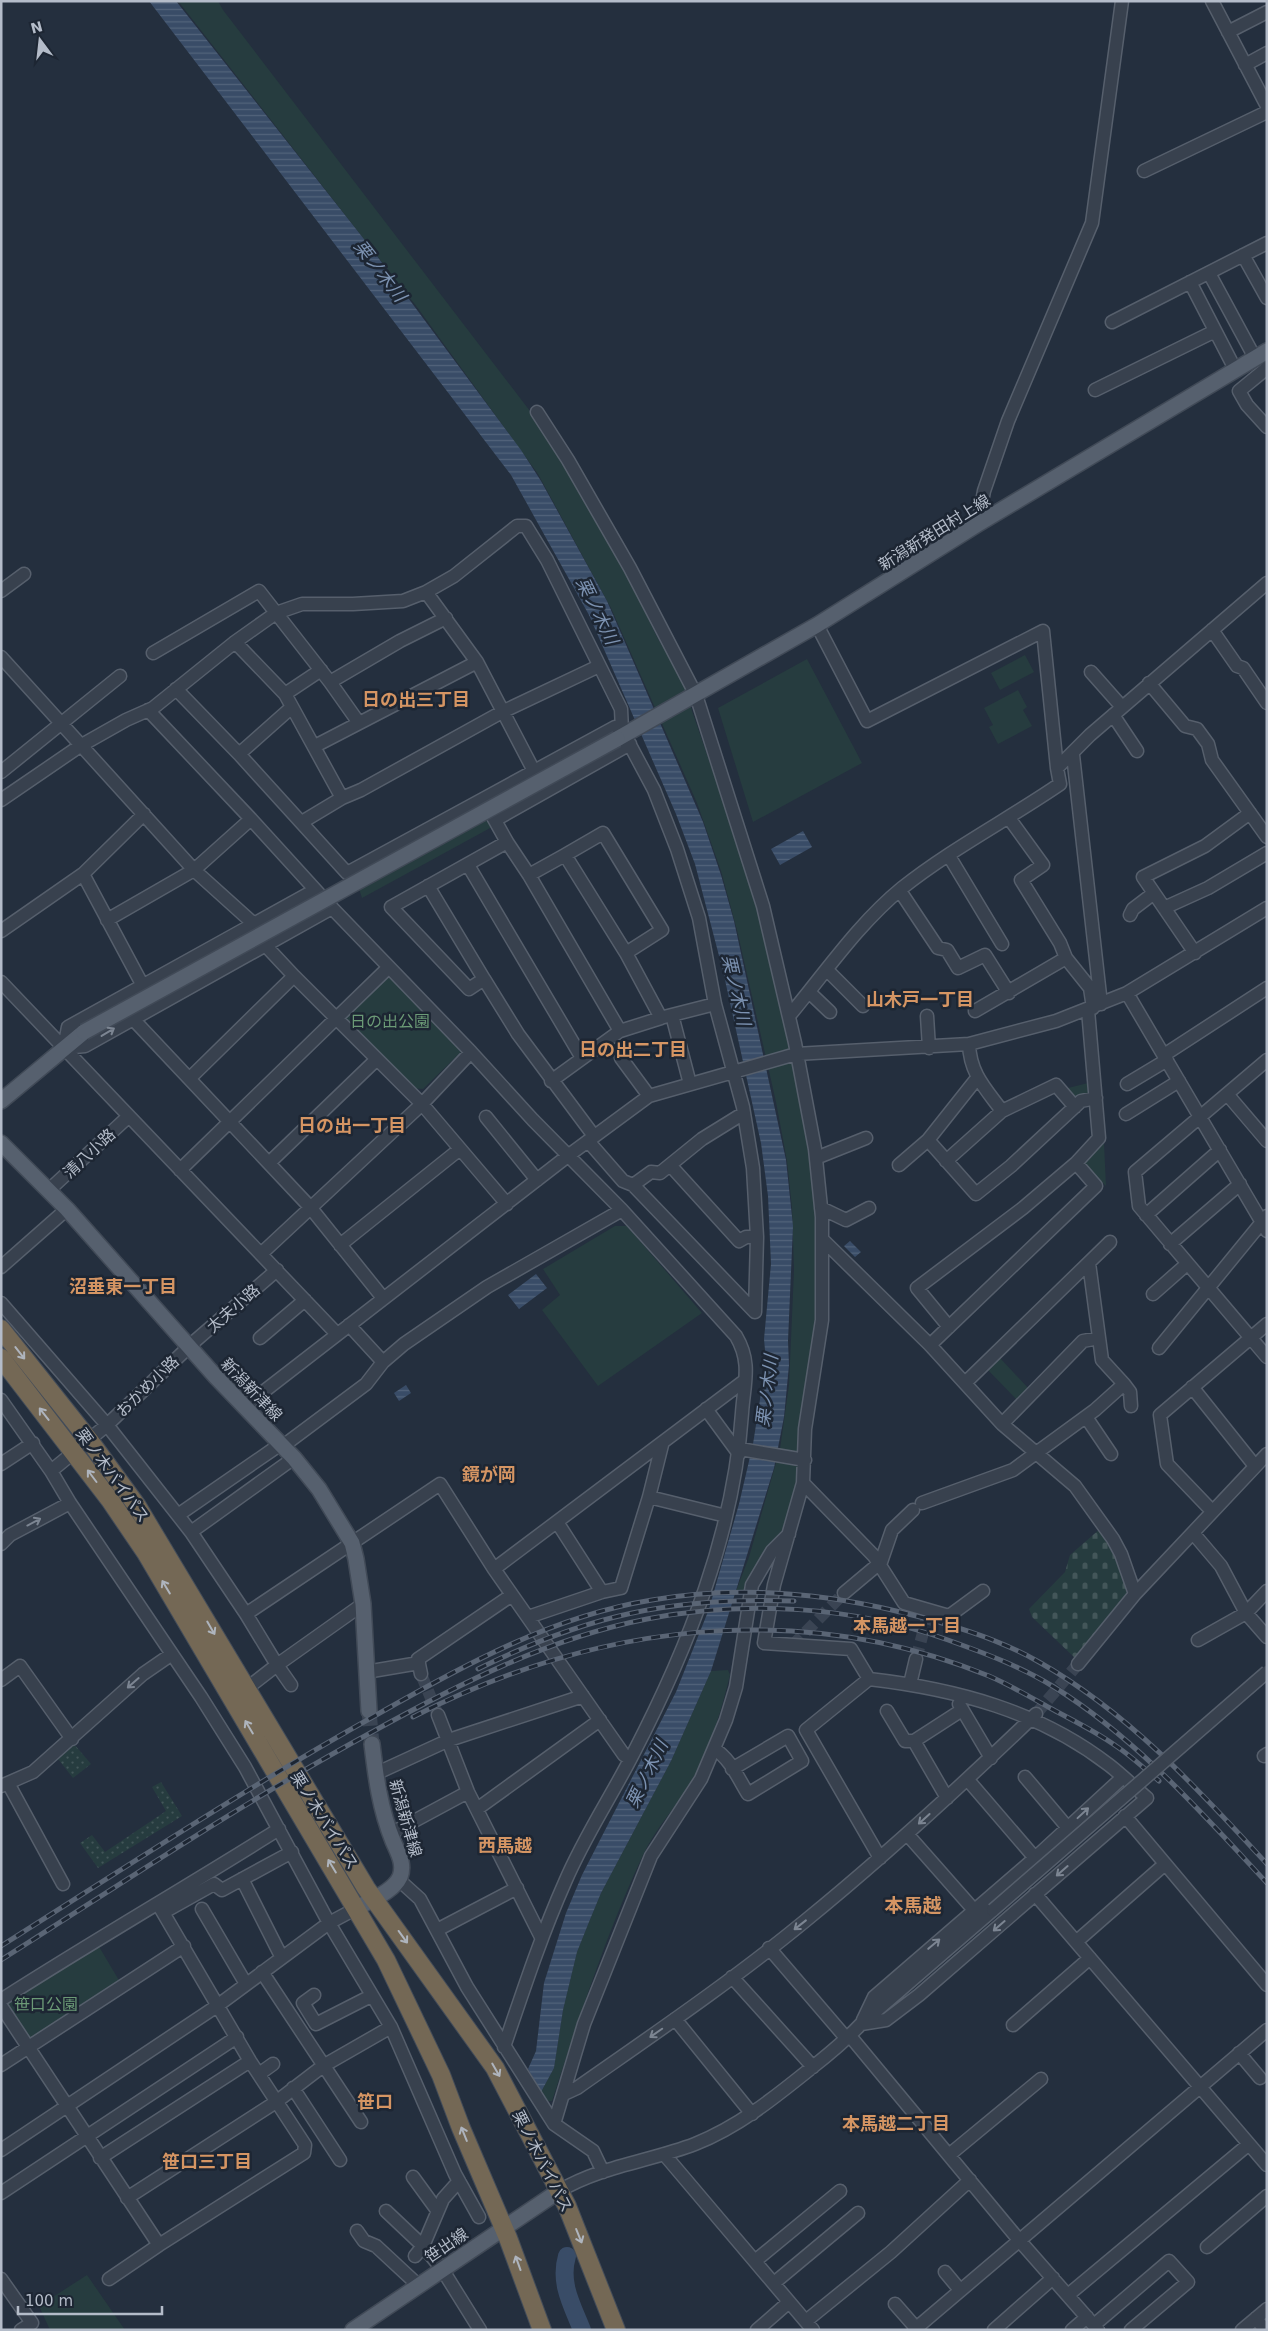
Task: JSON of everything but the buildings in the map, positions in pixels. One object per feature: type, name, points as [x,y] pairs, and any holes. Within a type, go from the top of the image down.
[{"type":"highway","name":"栗ノ木バイパス","points":[[1,1329],[89,1440],[159,1541],[246,1689],[374,1898],[495,2068],[559,2191],[616,2330]]},
{"type":"highway","name":"栗ノ木バイパス","points":[[1,1358],[74,1452],[146,1553],[357,1908],[421,2030],[504,2227],[542,2330]]},
{"type":"main road","name":"新潟新発田村上線","points":[[1,1101],[84,1032],[625,736],[817,625],[978,524],[1261,354]]},
{"type":"main road","name":"新潟新津線","points":[[1,1143],[67,1209],[188,1347],[245,1406],[279,1447],[294,1458],[319,1488],[352,1543],[363,1604],[369,1711]]},
{"type":"main road","name":"新潟新津線","points":[[357,1908],[388,1891],[399,1880],[402,1864],[390,1834],[377,1790],[372,1744]]},
{"type":"main road","name":"笹出線","points":[[361,2327],[418,2285],[559,2191]]},
{"type":"street","points":[[978,524],[984,490],[1008,421],[1092,223],[1122,1]]},
{"type":"street","points":[[1212,1],[1267,106]]},
{"type":"street","points":[[1228,32],[1267,12]]},
{"type":"street","points":[[1245,64],[1267,53]]},
{"type":"street","points":[[1144,171],[1267,112]]},
{"type":"street","points":[[1112,322],[1267,243]]},
{"type":"street","points":[[1242,255],[1267,298]]},
{"type":"street","points":[[1209,273],[1261,354]]},
{"type":"street","points":[[1190,282],[1235,370]]},
{"type":"street","points":[[1095,390],[1210,333],[1217,334]]},
{"type":"street","points":[[1267,368],[1239,391],[1247,405],[1267,427]]},
{"type":"street","points":[[537,412],[568,460],[630,568],[692,697],[763,906],[789,1016],[816,1158],[823,1240],[822,1320],[801,1459],[804,1483],[792,1531],[774,1585],[764,1643],[851,1649],[869,1679]]},
{"type":"street","points":[[1,800],[80,746],[148,710],[235,642],[276,613],[302,604],[353,604],[403,601],[426,592],[454,576],[518,526],[526,526],[547,560],[621,709],[625,736]]},
{"type":"street","points":[[3,587],[24,574]]},
{"type":"street","points":[[1058,768],[1090,735],[1267,583]]},
{"type":"street","points":[[153,653],[259,590],[359,723]]},
{"type":"street","points":[[426,592],[476,662],[535,773]]},
{"type":"street","points":[[330,682],[400,641],[446,618]]},
{"type":"street","points":[[789,1016],[866,921],[900,891],[949,856],[1060,784],[1052,736],[1043,630],[867,721],[817,625]]},
{"type":"street","points":[[1212,630],[1238,666],[1243,668],[1267,703]]},
{"type":"street","points":[[235,642],[284,694],[342,798]]},
{"type":"street","points":[[1,657],[60,725],[194,870],[254,925],[265,945],[294,976],[422,1104],[506,1204]]},
{"type":"street","points":[[314,746],[476,662]]},
{"type":"street","points":[[302,822],[342,798],[361,790],[502,712],[599,666]]},
{"type":"street","points":[[284,694],[321,670]]},
{"type":"street","points":[[1091,672],[1118,711],[1137,751]]},
{"type":"street","points":[[1,772],[120,676]]},
{"type":"street","points":[[1149,683],[1184,726],[1197,729],[1208,744],[1212,760],[1267,836]]},
{"type":"street","points":[[176,689],[239,754],[347,873],[535,773],[615,727],[625,736],[654,790],[677,849],[699,918],[732,1073],[744,1112],[753,1168],[757,1237],[755,1312],[633,1185],[623,1181],[518,1034],[428,886]]},
{"type":"street","points":[[239,754],[292,707]]},
{"type":"street","points":[[148,710],[332,908],[471,1052],[533,1120],[622,1210],[736,1336],[748,1362],[744,1381],[740,1451],[726,1516],[712,1568],[691,1627],[662,1695],[630,1760],[590,1830],[541,1937],[504,2047]]},
{"type":"street","points":[[495,820],[625,736]]},
{"type":"street","points":[[949,1327],[917,1288],[1023,1208],[1076,1163],[1099,1138],[1094,1008],[1073,754]]},
{"type":"street","points":[[483,799],[620,1031]]},
{"type":"street","points":[[1195,953],[1143,878],[1205,846],[1250,813]]},
{"type":"street","points":[[1,931],[83,874],[144,814]]},
{"type":"street","points":[[1010,818],[1043,865],[1021,880],[1060,943],[1066,958],[1090,988],[1094,1008]]},
{"type":"street","points":[[108,920],[194,870],[251,819]]},
{"type":"street","points":[[529,875],[603,834],[662,930],[626,953]]},
{"type":"street","points":[[484,979],[469,989],[391,907],[507,842]]},
{"type":"street","points":[[1164,908],[1208,888],[1267,853]]},
{"type":"street","points":[[565,856],[667,1017],[690,1084]]},
{"type":"street","points":[[949,856],[1002,944]]},
{"type":"street","points":[[468,864],[582,1058]]},
{"type":"street","points":[[83,874],[143,986]]},
{"type":"street","points":[[64,1048],[68,1027],[315,890]]},
{"type":"street","points":[[900,891],[938,948],[947,950],[958,968],[984,954],[1008,993]]},
{"type":"street","points":[[1130,915],[1133,908],[1154,893]]},
{"type":"street","points":[[64,1048],[85,1046],[132,1018],[332,908]]},
{"type":"street","points":[[245,1406],[591,1138],[649,1096],[796,1054],[929,1048],[969,1044],[1056,1022],[1127,993],[1267,908]]},
{"type":"street","points":[[974,1011],[1066,958]]},
{"type":"street","points":[[180,1170],[389,967]]},
{"type":"street","points":[[827,970],[863,1006]]},
{"type":"street","points":[[190,1078],[294,976]]},
{"type":"street","points":[[1,982],[262,1253],[337,1334]]},
{"type":"street","points":[[1127,1084],[1267,988]]},
{"type":"street","points":[[1,1001],[11,992]]},
{"type":"street","points":[[809,992],[830,1012]]},
{"type":"street","points":[[1127,993],[1240,1184],[1265,1222],[1207,1288],[1159,1348]]},
{"type":"street","points":[[551,1080],[620,1031],[716,1004]]},
{"type":"street","points":[[927,1016],[929,1048]]},
{"type":"street","points":[[132,1018],[310,1207],[383,1298]]},
{"type":"street","points":[[969,1044],[970,1061],[978,1078],[1002,1111]]},
{"type":"street","points":[[262,1253],[422,1104],[471,1052]]},
{"type":"street","points":[[622,1058],[649,1096]]},
{"type":"street","points":[[269,1163],[377,1059]]},
{"type":"street","points":[[1267,1060],[1135,1172],[1138,1206],[1267,1357]]},
{"type":"street","points":[[899,1165],[928,1140],[978,1078]]},
{"type":"street","points":[[1126,1114],[1179,1081]]},
{"type":"street","points":[[946,1161],[1002,1111],[1056,1085],[1075,1107]]},
{"type":"street","points":[[1227,1094],[1267,1141]]},
{"type":"street","points":[[928,1140],[976,1194],[1011,1166],[1081,1100],[1096,1098]]},
{"type":"street","points":[[633,1185],[651,1172],[660,1173],[702,1139],[744,1112]]},
{"type":"street","name":"清八小路","points":[[48,1190],[129,1116]]},
{"type":"street","points":[[486,1117],[537,1180]]},
{"type":"street","points":[[816,1158],[866,1138]]},
{"type":"street","points":[[340,1244],[460,1149]]},
{"type":"street","points":[[1146,1215],[1220,1150]]},
{"type":"street","points":[[930,1345],[1096,1186],[1076,1163]]},
{"type":"street","points":[[670,1165],[739,1241],[746,1237],[757,1237]]},
{"type":"street","points":[[1170,1244],[1240,1184]]},
{"type":"street","points":[[821,1208],[846,1220],[869,1208]]},
{"type":"street","points":[[1,1267],[67,1209]]},
{"type":"street","points":[[178,1515],[279,1447],[366,1384],[383,1362],[404,1344],[487,1288],[622,1210]]},
{"type":"street","points":[[823,1240],[930,1345],[1002,1424],[1075,1486],[1113,1539],[1121,1554],[1135,1594]]},
{"type":"street","points":[[965,1383],[1110,1242]]},
{"type":"street","points":[[1089,1262],[1102,1360],[1130,1392],[1131,1406]]},
{"type":"street","points":[[1152,1294],[1186,1264]]},
{"type":"street","name":"太夫小路","points":[[188,1347],[277,1270]]},
{"type":"street","points":[[260,1338],[305,1300]]},
{"type":"street","points":[[1,1303],[106,1425],[191,1532],[291,1685]]},
{"type":"street","points":[[1212,1511],[1167,1464],[1160,1415],[1267,1324]]},
{"type":"street","points":[[349,1325],[383,1362]]},
{"type":"street","points":[[1002,1424],[1083,1341],[1099,1338]]},
{"type":"street","name":"おかめ小路","points":[[51,1471],[106,1425],[188,1347]]},
{"type":"street","points":[[494,1569],[662,1445],[744,1381]]},
{"type":"street","points":[[844,1593],[878,1564],[892,1530],[918,1506],[1013,1470],[1086,1418],[1124,1384]]},
{"type":"street","points":[[1192,1387],[1255,1466]]},
{"type":"street","points":[[1,1400],[51,1471],[70,1504],[172,1654],[245,1767],[329,1923],[391,2027],[457,2178],[479,2216]]},
{"type":"street","points":[[706,1409],[740,1451],[801,1459]]},
{"type":"street","points":[[1086,1418],[1111,1454]]},
{"type":"street","points":[[1,1464],[33,1444]]},
{"type":"street","points":[[528,1617],[602,1592],[622,1588],[649,1498],[662,1445]]},
{"type":"street","points":[[1078,1664],[1135,1594],[1266,1456]]},
{"type":"street","points":[[191,1532],[294,1458]]},
{"type":"street","points":[[804,1483],[874,1556],[904,1603],[949,1616],[983,1591]]},
{"type":"street","points":[[246,1614],[440,1484],[494,1569],[630,1760]]},
{"type":"street","points":[[649,1498],[726,1516]]},
{"type":"street","points":[[1,1544],[10,1535],[70,1504]]},
{"type":"street","points":[[556,1522],[602,1592]]},
{"type":"street","points":[[554,2124],[584,2024],[651,1856],[701,1779],[726,1720],[736,1687],[752,1585],[772,1551],[792,1531]]},
{"type":"street","points":[[1193,1533],[1221,1566],[1246,1612],[1267,1637]]},
{"type":"street","points":[[1198,1640],[1246,1612],[1267,1590]]},
{"type":"street","points":[[366,1672],[420,1669],[418,1659],[512,1595]]},
{"type":"street","points":[[246,1689],[363,1604]]},
{"type":"street","points":[[63,1884],[5,1785],[33,1772],[143,1674],[172,1654]]},
{"type":"street","points":[[910,1684],[916,1659]]},
{"type":"street","points":[[1,1680],[20,1666],[72,1739]]},
{"type":"street","points":[[559,2191],[576,2181],[664,2154],[724,2131],[752,2114],[848,2038],[861,2024],[1267,1672]]},
{"type":"street","points":[[861,2024],[886,2020],[905,2006],[1146,1798],[1110,1765],[1073,1741],[1050,1729],[1033,1716],[972,1696],[910,1684],[869,1679],[806,1730],[880,1858]]},
{"type":"street","points":[[951,1692],[990,1758]]},
{"type":"street","points":[[376,1774],[449,1740],[583,1696]]},
{"type":"street","points":[[887,1711],[905,1741],[914,1741],[962,1710]]},
{"type":"street","points":[[438,1715],[468,1792],[541,1937]]},
{"type":"street","points":[[564,2094],[577,2088],[675,2019],[769,1948],[880,1858],[968,1780],[1033,1716]]},
{"type":"street","points":[[476,1809],[600,1720]]},
{"type":"street","points":[[714,1749],[723,1754],[732,1769],[748,1794],[802,1761],[788,1736],[732,1769]]},
{"type":"street","points":[[914,1741],[948,1798]]},
{"type":"street","points":[[1025,1777],[1068,1828]]},
{"type":"street","points":[[861,2024],[874,1997],[1035,1858],[1122,1777]]},
{"type":"street","points":[[968,1780],[1035,1858]]},
{"type":"street","points":[[390,1834],[468,1792]]},
{"type":"street","points":[[1125,1816],[1267,1985]]},
{"type":"street","points":[[161,1908],[279,1829]]},
{"type":"street","points":[[907,1834],[974,1910]]},
{"type":"street","points":[[1,2000],[107,1932],[214,1884],[222,1890],[292,1852]]},
{"type":"street","points":[[1076,1942],[1165,1864]]},
{"type":"street","points":[[242,1879],[282,1958]]},
{"type":"street","points":[[399,1880],[420,1899],[504,2047],[540,2104],[554,2124],[566,2134],[590,2148],[598,2159],[603,2172]]},
{"type":"street","points":[[437,1930],[517,1888]]},
{"type":"street","points":[[1035,1894],[1249,2144],[1264,2156]]},
{"type":"street","points":[[110,2279],[159,2245],[304,2153],[305,2145],[250,2061],[161,1908]]},
{"type":"street","points":[[1,2150],[218,2006],[329,1923],[357,1908]]},
{"type":"street","points":[[202,1909],[246,1984]]},
{"type":"street","points":[[1,2065],[184,1946]]},
{"type":"street","points":[[769,1948],[1093,2324]]},
{"type":"street","points":[[1013,2025],[1090,1958]]},
{"type":"street","points":[[262,1972],[361,2122]]},
{"type":"street","points":[[732,1977],[813,2067]]},
{"type":"street","points":[[314,1995],[303,2003],[316,2024],[371,1996]]},
{"type":"street","points":[[1,2006],[85,2136],[159,2245]]},
{"type":"street","points":[[675,2019],[752,2114]]},
{"type":"street","points":[[127,2198],[276,2102],[323,2066],[391,2027]]},
{"type":"street","points":[[895,2304],[915,2329],[1267,2030]]},
{"type":"street","points":[[1,2193],[237,2037]]},
{"type":"street","points":[[1239,2053],[1260,2078]]},
{"type":"street","points":[[100,2158],[250,2061]]},
{"type":"street","points":[[259,2074],[273,2064]]},
{"type":"street","points":[[949,2155],[1041,2079]]},
{"type":"street","points":[[294,2088],[340,2160]]},
{"type":"street","points":[[1068,2295],[1249,2144]]},
{"type":"street","points":[[664,2154],[810,2326],[970,2180]]},
{"type":"street","points":[[419,2251],[437,2210],[457,2178],[477,2165]]},
{"type":"street","points":[[413,2177],[437,2210]]},
{"type":"street","points":[[755,2261],[840,2190]]},
{"type":"street","points":[[1207,2247],[1267,2196]]},
{"type":"street","points":[[386,2211],[419,2251],[442,2269],[480,2330]]},
{"type":"street","points":[[774,2283],[858,2213]]},
{"type":"street","points":[[357,2230],[364,2241],[376,2246],[418,2285]]},
{"type":"street","points":[[1072,2330],[1093,2324],[1169,2261],[1188,2282],[1131,2330]]},
{"type":"street","points":[[946,2272],[960,2290]]},
{"type":"street","points":[[1,2278],[31,2328]]},
{"type":"street","points":[[994,2330],[1053,2278]]},
{"type":"street","points":[[757,2330],[789,2302]]},
{"type":"street","points":[[1242,2330],[1267,2308]]},
{"type":"street","points":[[1256,2318],[1265,2330]]},
{"type":"green space","points":[[178,1],[218,1],[533,415],[583,490],[619,557],[657,637],[686,686],[692,711],[758,902],[809,1142],[815,1210],[819,1322],[800,1482],[784,1532],[748,1591],[736,1591],[749,1557],[780,1449],[789,1385],[794,1270],[792,1208],[787,1161],[776,1102],[737,930],[721,871],[697,803],[611,608],[538,474],[417,307]]},
{"type":"green space","points":[[1025,655],[1034,672],[1000,690],[991,673]]},
{"type":"green space","points":[[807,659],[862,763],[753,822],[718,708]]},
{"type":"green space","points":[[1018,690],[1027,707],[1023,710],[1032,726],[998,744],[989,727],[993,725],[984,708]]},
{"type":"green space","points":[[487,819],[492,827],[362,898],[355,876]]},
{"type":"green space","name":"日の出公園","points":[[388,973],[461,1052],[423,1089],[410,1088],[342,1015]]},
{"type":"green space","points":[[1092,1082],[1092,1093],[1072,1098],[1064,1089]]},
{"type":"green space","points":[[1104,1143],[1106,1186],[1085,1165],[1085,1160]]},
{"type":"green space","points":[[615,1226],[627,1226],[702,1313],[598,1386],[542,1310],[560,1295],[543,1269]]},
{"type":"green space","points":[[1000,1358],[1029,1389],[1017,1400],[988,1370]]},
{"type":"green space","points":[[1101,1528],[1119,1560],[1130,1594],[1076,1659],[1032,1617],[1029,1609],[1065,1572],[1070,1555]]},
{"type":"green space","points":[[728,1670],[730,1675],[723,1703],[704,1757],[691,1782],[653,1836],[643,1855],[605,1946],[552,2101],[547,2101],[541,2092],[554,2068],[563,2010],[577,1952],[601,1893],[671,1761],[711,1671]]},
{"type":"green space","points":[[74,1744],[91,1764],[73,1778],[58,1759]]},
{"type":"green space","points":[[161,1782],[182,1816],[98,1868],[80,1843],[92,1835],[105,1852],[166,1811],[152,1787]]},
{"type":"green space","name":"笹口公園","points":[[98,1945],[120,1982],[30,2041],[8,2007],[9,2001]]},
{"type":"green space","points":[[87,2275],[125,2330],[50,2330],[39,2306]]},
{"type":"water","points":[[149,1],[176,1],[371,248],[521,450],[541,481],[607,601],[703,822],[721,875],[734,921],[786,1160],[793,1226],[788,1341],[789,1365],[784,1417],[774,1468],[711,1671],[671,1761],[601,1893],[577,1952],[563,2010],[554,2068],[541,2092],[528,2069],[536,2051],[544,1983],[566,1913],[582,1875],[676,1692],[709,1609],[739,1504],[753,1444],[766,1361],[764,1339],[771,1264],[768,1196],[761,1143],[723,971],[695,864],[676,814],[589,615],[511,475]]},
{"type":"water","points":[[803,831],[812,847],[780,865],[771,849]]},
{"type":"water","points":[[850,1241],[861,1252],[855,1257],[844,1246]]},
{"type":"water","points":[[536,1274],[547,1288],[519,1309],[508,1295]]},
{"type":"water","points":[[406,1385],[411,1393],[399,1401],[394,1393]]},
{"type":"waterway","name":"栗ノ木川","points":[[567,2256],[565,2266],[566,2285],[582,2330]]},
{"type":"tunnel","points":[[793,1645],[844,1593]]},
{"type":"tunnel","points":[[916,1659],[929,1610]]},
{"type":"tunnel","points":[[1036,1714],[1078,1664]]},
{"type":"tunnel","points":[[421,1674],[438,1715]]},
{"type":"tunnel","points":[[369,1711],[372,1744]]},
{"type":"railway","points":[[1,1946],[188,1827],[330,1741],[476,1661],[544,1630],[615,1607],[652,1600],[713,1593],[744,1592],[805,1595],[866,1604],[952,1626],[988,1638],[1022,1653],[1072,1682],[1132,1729],[1161,1754],[1267,1864]]},
{"type":"railway","points":[[478,1669],[556,1635],[631,1613],[708,1602],[794,1601]]},
{"type":"railway","points":[[1,1960],[278,1786],[372,1732],[471,1680],[540,1650],[611,1627],[647,1619],[722,1609],[799,1610],[837,1613],[875,1620],[948,1640],[1015,1666],[1054,1687],[1113,1729],[1192,1803],[1267,1883]]},
{"type":"railway","points":[[413,1717],[482,1685],[552,1660],[624,1643],[697,1632],[771,1630],[844,1636],[917,1652],[989,1676],[1100,1735],[1127,1754],[1159,1781]]},
{"type":"district","name":"日の出三丁目","points":[[416,700]]},
{"type":"district","name":"山木戸一丁目","points":[[920,1000]]},
{"type":"district","name":"日の出二丁目","points":[[633,1050]]},
{"type":"district","name":"日の出一丁目","points":[[352,1126]]},
{"type":"district","name":"沼垂東一丁目","points":[[123,1287]]},
{"type":"district","name":"鏡が岡","points":[[489,1475]]},
{"type":"district","name":"本馬越一丁目","points":[[907,1626]]},
{"type":"district","name":"西馬越","points":[[505,1846]]},
{"type":"district","name":"本馬越","points":[[913,1905]]},
{"type":"district","name":"笹口","points":[[375,2102]]},
{"type":"district","name":"本馬越二丁目","points":[[896,2124]]},
{"type":"district","name":"笹口三丁目","points":[[207,2162]]}]
